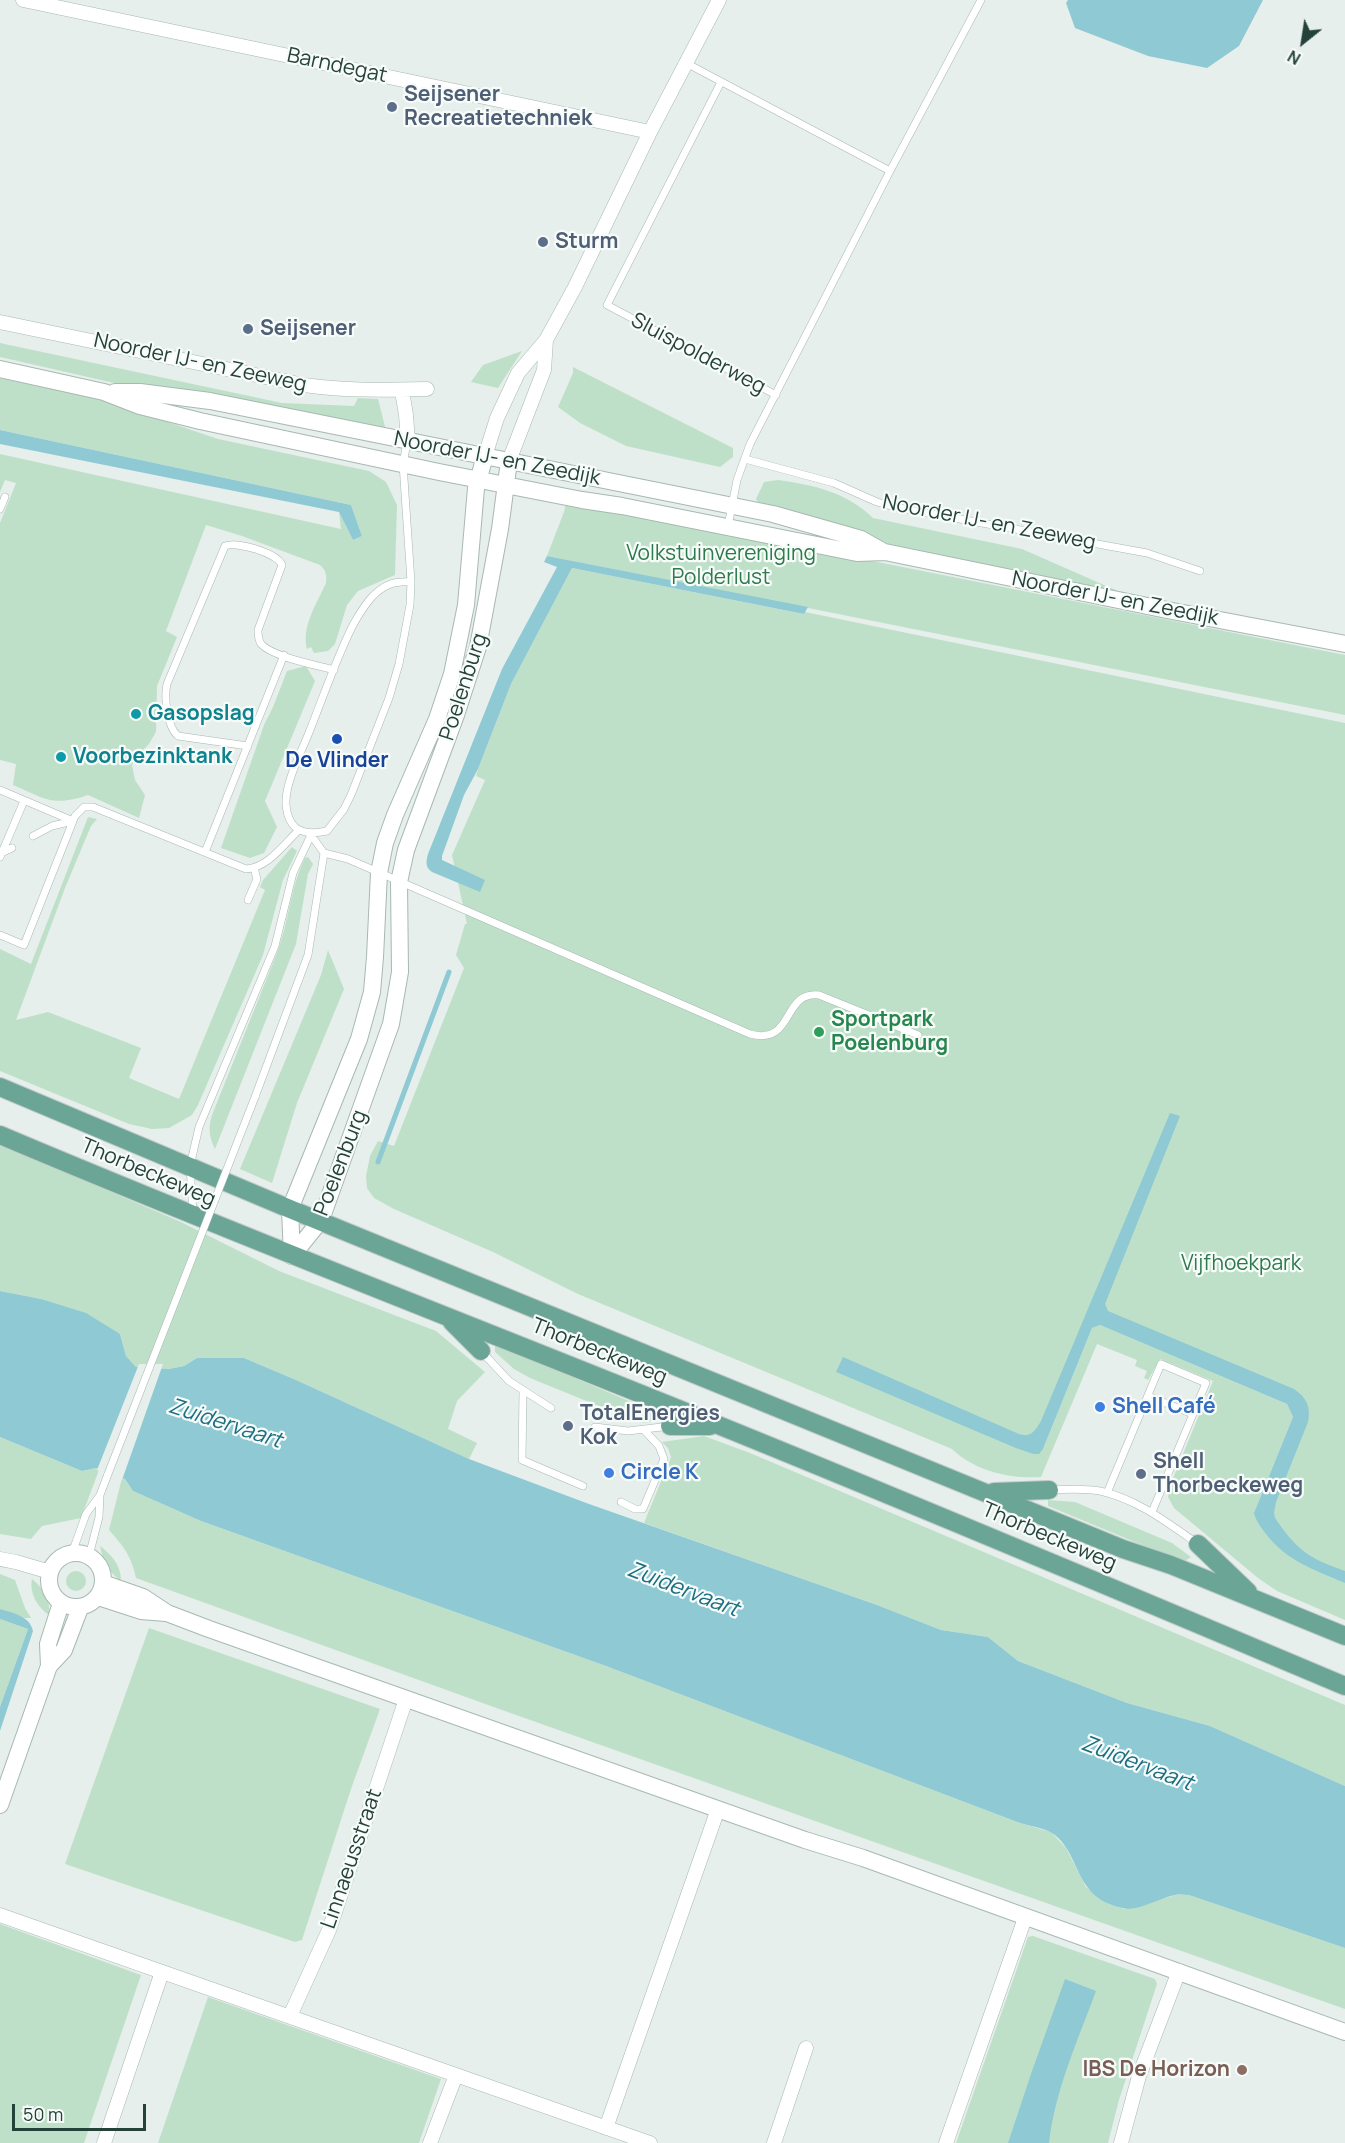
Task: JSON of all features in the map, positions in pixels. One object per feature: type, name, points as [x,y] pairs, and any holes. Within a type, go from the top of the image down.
[{"type":"main road","name":"Thorbeckeweg","points":[[0,1087],[290,1209],[1123,1549],[1171,1565],[1345,1636]]},
{"type":"main road","name":"Thorbeckeweg","points":[[0,1135],[292,1256],[444,1314],[721,1426],[1345,1686]]},
{"type":"main road","points":[[444,1314],[481,1351]]},
{"type":"main road","points":[[670,1426],[721,1426]]},
{"type":"main road","points":[[987,1492],[1049,1491]]},
{"type":"main road","points":[[1198,1544],[1253,1598]]},
{"type":"street","name":"Barndegat","points":[[23,0],[651,132]]},
{"type":"street","points":[[485,456],[497,418],[518,373],[546,340],[575,287],[719,0]]},
{"type":"street","name":"Noorder IJ- en Zeeweg","points":[[0,322],[304,385],[402,391],[427,389]]},
{"type":"street","points":[[509,461],[544,370],[546,340]]},
{"type":"street","name":"Noorder IJ- en Zeedijk","points":[[0,369],[104,392],[140,406],[480,480],[857,553],[885,552],[1345,644]]},
{"type":"street","points":[[402,391],[408,441]]},
{"type":"street","name":"Noorder IJ- en Zeedijk","points":[[104,392],[140,392],[210,401],[732,506],[800,520],[861,539],[885,552]]},
{"type":"street","name":"Poelenburg","points":[[292,1256],[290,1209],[359,1039],[372,992],[379,873],[385,843],[437,719],[452,674],[466,605],[476,488],[485,456]]},
{"type":"street","name":"Poelenburg","points":[[292,1256],[321,1220],[391,1024],[400,972],[399,882],[406,850],[456,715],[478,647],[509,461]]},
{"type":"street","points":[[72,1553],[89,1556],[100,1568],[101,1590],[93,1602],[80,1608],[69,1607],[61,1603],[53,1594],[49,1584],[50,1572],[60,1558],[72,1553]]},
{"type":"street","points":[[0,1559],[50,1572]]},
{"type":"street","points":[[101,1590],[143,1597],[167,1613],[718,1809],[863,1858],[1345,2032]]},
{"type":"street","points":[[0,1805],[49,1666],[48,1644],[61,1603]]},
{"type":"street","points":[[49,1666],[64,1650],[80,1608]]},
{"type":"street","name":"Linnaeusstraat","points":[[290,2016],[329,1929],[406,1699]]},
{"type":"street","points":[[606,2128],[718,1809]]},
{"type":"street","points":[[5,1916],[650,2143]]},
{"type":"street","points":[[946,2143],[1025,1918]]},
{"type":"street","points":[[1121,2143],[1139,2076],[1179,1971]]},
{"type":"street","points":[[104,2143],[162,1972]]},
{"type":"street","points":[[774,2143],[806,2048]]},
{"type":"street","points":[[430,2143],[456,2075]]},
{"type":"lane","name":"Sluispolderweg","points":[[721,82],[607,305],[776,395],[890,171],[981,0]]},
{"type":"lane","points":[[686,63],[890,171]]},
{"type":"lane","points":[[728,527],[737,480],[750,444],[776,395]]},
{"type":"lane","points":[[408,441],[403,464],[411,582],[410,605],[399,663],[372,744],[344,809],[327,831],[312,835],[304,833],[292,822],[287,813],[286,801],[353,625],[371,598],[384,586],[396,582],[411,582]]},
{"type":"lane","name":"Noorder IJ- en Zeeweg","points":[[745,459],[834,483],[894,507],[1147,553],[1200,571]]},
{"type":"lane","points":[[0,508],[5,497]]},
{"type":"lane","points":[[248,746],[178,736],[174,732],[166,703],[167,684],[225,546],[240,544],[281,561],[282,570],[258,630],[258,639],[261,644],[284,655],[334,670]]},
{"type":"lane","points":[[205,852],[284,655]]},
{"type":"lane","points":[[0,790],[73,821]]},
{"type":"lane","points":[[1,855],[24,801]]},
{"type":"lane","points":[[0,935],[24,945],[73,821],[81,809],[93,807],[246,869],[263,865],[299,830]]},
{"type":"lane","points":[[33,836],[52,826],[73,821]]},
{"type":"lane","points":[[72,1553],[86,1514],[100,1495],[255,1097],[310,948],[324,853],[312,835]]},
{"type":"lane","points":[[193,1216],[190,1166],[199,1127],[275,946],[292,873],[312,835]]},
{"type":"lane","points":[[1,855],[12,848]]},
{"type":"lane","points":[[324,853],[348,859],[750,1034],[768,1036],[776,1032],[782,1027],[800,998],[810,994],[819,994],[918,1035]]},
{"type":"lane","points":[[248,900],[257,879],[254,868]]},
{"type":"lane","points":[[481,1351],[509,1381],[551,1408]]},
{"type":"lane","points":[[1107,1493],[1161,1364],[1206,1383],[1152,1512]]},
{"type":"lane","points":[[523,1392],[522,1460],[583,1486]]},
{"type":"lane","points":[[1148,1396],[1193,1414]]},
{"type":"lane","points":[[595,1427],[612,1430],[644,1430],[670,1426]]},
{"type":"lane","points":[[621,1502],[635,1509],[643,1509],[664,1459],[659,1446],[644,1430]]},
{"type":"lane","name":"Thorbeckeweg","points":[[1049,1491],[1071,1489],[1107,1493],[1152,1512],[1198,1544]]},
{"type":"lane","points":[[89,1556],[99,1517],[100,1495]]},
{"type":"green space","points":[[0,343],[282,403],[354,406],[358,398],[378,399],[385,427],[383,430],[136,388],[0,357]]},
{"type":"green space","points":[[522,351],[498,388],[471,382],[483,365]]},
{"type":"green space","points":[[573,367],[733,448],[733,457],[720,467],[626,446],[580,423],[558,407],[573,373]]},
{"type":"green space","points":[[0,378],[106,401],[218,439],[369,471],[386,482],[397,505],[395,575],[358,591],[347,605],[335,644],[328,651],[314,653],[311,647],[307,649],[306,632],[326,583],[326,573],[322,567],[242,536],[206,525],[166,631],[177,637],[157,686],[156,732],[132,765],[135,780],[145,795],[139,818],[88,795],[57,801],[34,794],[13,785],[16,764],[0,760],[0,523],[16,483],[5,480],[0,492],[0,454],[341,529],[339,512],[353,540],[362,536],[351,505],[0,430]]},
{"type":"green space","points":[[778,480],[829,491],[852,502],[873,518],[1022,549],[1120,592],[889,544],[759,504],[756,499],[764,482]]},
{"type":"green space","name":"Volkstuinvereniging Polderlust","points":[[566,502],[1345,655],[1345,715],[547,556]]},
{"type":"green space","name":"Sportpark Poelenburg","points":[[572,568],[804,614],[805,612],[1345,723],[1345,1620],[1277,1591],[1174,1508],[1168,1497],[1169,1488],[1213,1381],[1160,1359],[1148,1380],[1144,1378],[1147,1371],[1135,1366],[1137,1360],[1097,1344],[1041,1477],[1005,1475],[971,1463],[952,1449],[578,1294],[493,1252],[374,1198],[367,1188],[366,1176],[370,1156],[378,1141],[394,1146],[464,968],[456,955],[465,924],[467,924],[452,855],[485,780],[476,776],[511,684]],"holes":[[[1094,1313],[1301,1407],[1254,1513],[1293,1417],[1287,1404],[1100,1325],[1092,1328],[1043,1449],[1033,1454],[836,1372],[1036,1445]]]},
{"type":"green space","points":[[306,666],[315,681],[265,801],[277,827],[264,853],[250,858],[221,848],[264,725],[287,671]]},
{"type":"green space","points":[[88,817],[97,819],[91,826],[65,888],[16,1020],[48,1012],[141,1048],[129,1078],[179,1099],[265,890],[260,887],[263,880],[292,847],[297,851],[283,880],[263,955],[198,1105],[192,1115],[169,1128],[152,1129],[129,1124],[0,1071],[0,949],[31,964]]},
{"type":"green space","points":[[308,857],[313,864],[308,874],[296,944],[215,1149],[210,1132],[212,1115],[277,953],[296,881],[305,858]]},
{"type":"green space","points":[[328,950],[344,989],[297,1103],[272,1183],[240,1169],[321,975]]},
{"type":"green space","points":[[0,1144],[181,1222],[279,1271],[436,1331],[485,1372],[457,1401],[448,1429],[477,1443],[469,1459],[244,1358],[197,1358],[184,1366],[169,1369],[136,1367],[126,1356],[120,1334],[41,1299],[0,1291]]},
{"type":"green space","points":[[495,1344],[664,1416],[646,1423],[638,1422],[530,1378],[514,1369],[495,1352]]},
{"type":"green space","points":[[704,1436],[750,1453],[1345,1705],[1345,1786],[1210,1726],[1127,1703],[1018,1661],[988,1637],[941,1630],[877,1605],[644,1523],[671,1457],[668,1448],[662,1442]]},
{"type":"green space","points":[[0,1437],[82,1471],[96,1468],[99,1470],[81,1518],[42,1526],[31,1539],[0,1534]]},
{"type":"green space","points":[[122,1478],[133,1491],[201,1521],[606,1666],[1020,1823],[1051,1832],[1066,1848],[1086,1887],[1109,1904],[1124,1909],[1176,1895],[1189,1895],[1345,1948],[1345,2009],[136,1578],[126,1552],[109,1530]]},
{"type":"green space","points":[[1048,1500],[1075,1502],[1172,1543],[1191,1557],[1183,1562],[1048,1506]]},
{"type":"green space","points":[[100,1546],[115,1561],[120,1571],[121,1582],[105,1566]]},
{"type":"green space","points":[[76,1571],[83,1574],[86,1581],[83,1588],[76,1591],[69,1588],[66,1581],[69,1574]]},
{"type":"green space","points":[[0,1574],[15,1580],[31,1618],[0,1609]]},
{"type":"green space","points":[[32,1579],[45,1595],[49,1604],[49,1615],[35,1599]]},
{"type":"green space","points":[[0,1619],[28,1629],[0,1707]]},
{"type":"green space","points":[[149,1628],[380,1709],[351,1789],[302,1940],[295,1942],[65,1864]]},
{"type":"green space","points":[[0,1924],[141,1975],[84,2143],[0,2143]]},
{"type":"green space","points":[[1033,1936],[1155,1979],[1157,1984],[1119,2100],[1108,2143],[956,2143],[1028,1937]]},
{"type":"green space","points":[[208,1997],[441,2079],[419,2143],[158,2143]]},
{"type":"water","points":[[1068,0],[1263,0],[1239,46],[1207,68],[1148,56],[1075,28],[1066,3]]},
{"type":"water","points":[[0,430],[351,505],[362,536],[353,540],[339,512],[0,444]]},
{"type":"water","points":[[547,556],[808,607],[804,614],[572,568],[511,684],[478,769],[464,795],[442,856],[442,860],[485,880],[480,892],[432,872],[427,866],[427,857],[502,669],[557,567],[544,562]]},
{"type":"water","points":[[1170,1113],[1180,1116],[1105,1304],[1108,1311],[1294,1389],[1302,1396],[1308,1407],[1308,1422],[1276,1502],[1275,1518],[1304,1552],[1345,1571],[1345,1583],[1302,1564],[1283,1552],[1266,1534],[1254,1513],[1293,1417],[1287,1404],[1100,1325],[1092,1328],[1039,1454],[1016,1448],[836,1372],[843,1357],[1019,1434],[1032,1433],[1041,1421]]},
{"type":"water","name":"Zuidervaart","points":[[0,1291],[41,1299],[86,1313],[120,1334],[126,1356],[136,1367],[169,1369],[184,1366],[197,1358],[244,1358],[469,1459],[941,1630],[988,1637],[1018,1661],[1127,1703],[1210,1726],[1345,1786],[1345,1948],[1189,1895],[1175,1895],[1128,1909],[1106,1902],[1086,1885],[1069,1852],[1062,1842],[1049,1831],[1020,1823],[606,1666],[201,1521],[133,1491],[125,1479],[96,1468],[82,1471],[0,1437]]},
{"type":"water","points":[[0,1609],[25,1619],[33,1631],[0,1731],[0,1707],[28,1629],[0,1619]]},
{"type":"water","points":[[1065,1979],[1096,1991],[1056,2104],[1049,2143],[1008,2143],[1032,2071]]},
{"type":"pier","points":[[139,1364],[163,1364],[122,1480],[97,1470]]},
{"type":"waterway","points":[[378,1162],[449,972]]},
{"type":"place","name":"Seijsener Recreatietechniek","points":[[392,107]]},
{"type":"place","name":"Sturm","points":[[543,242]]},
{"type":"place","name":"Seijsener","points":[[248,329]]},
{"type":"place","name":"Gasopslag","points":[[136,714]]},
{"type":"place","name":"De Vlinder","points":[[337,739]]},
{"type":"place","name":"Voorbezinktank","points":[[61,757]]},
{"type":"place","name":"Sportpark Poelenburg","points":[[819,1032]]},
{"type":"place","name":"Shell Café","points":[[1100,1407]]},
{"type":"place","name":"TotalEnergies Kok","points":[[568,1426]]},
{"type":"place","name":"Circle K","points":[[609,1473]]},
{"type":"place","name":"Shell Thorbeckeweg","points":[[1141,1474]]},
{"type":"place","name":"IBS De Horizon","points":[[1242,2070]]},
{"type":"park label","name":"Vijfhoekpark","points":[[1241,1264]]}]
